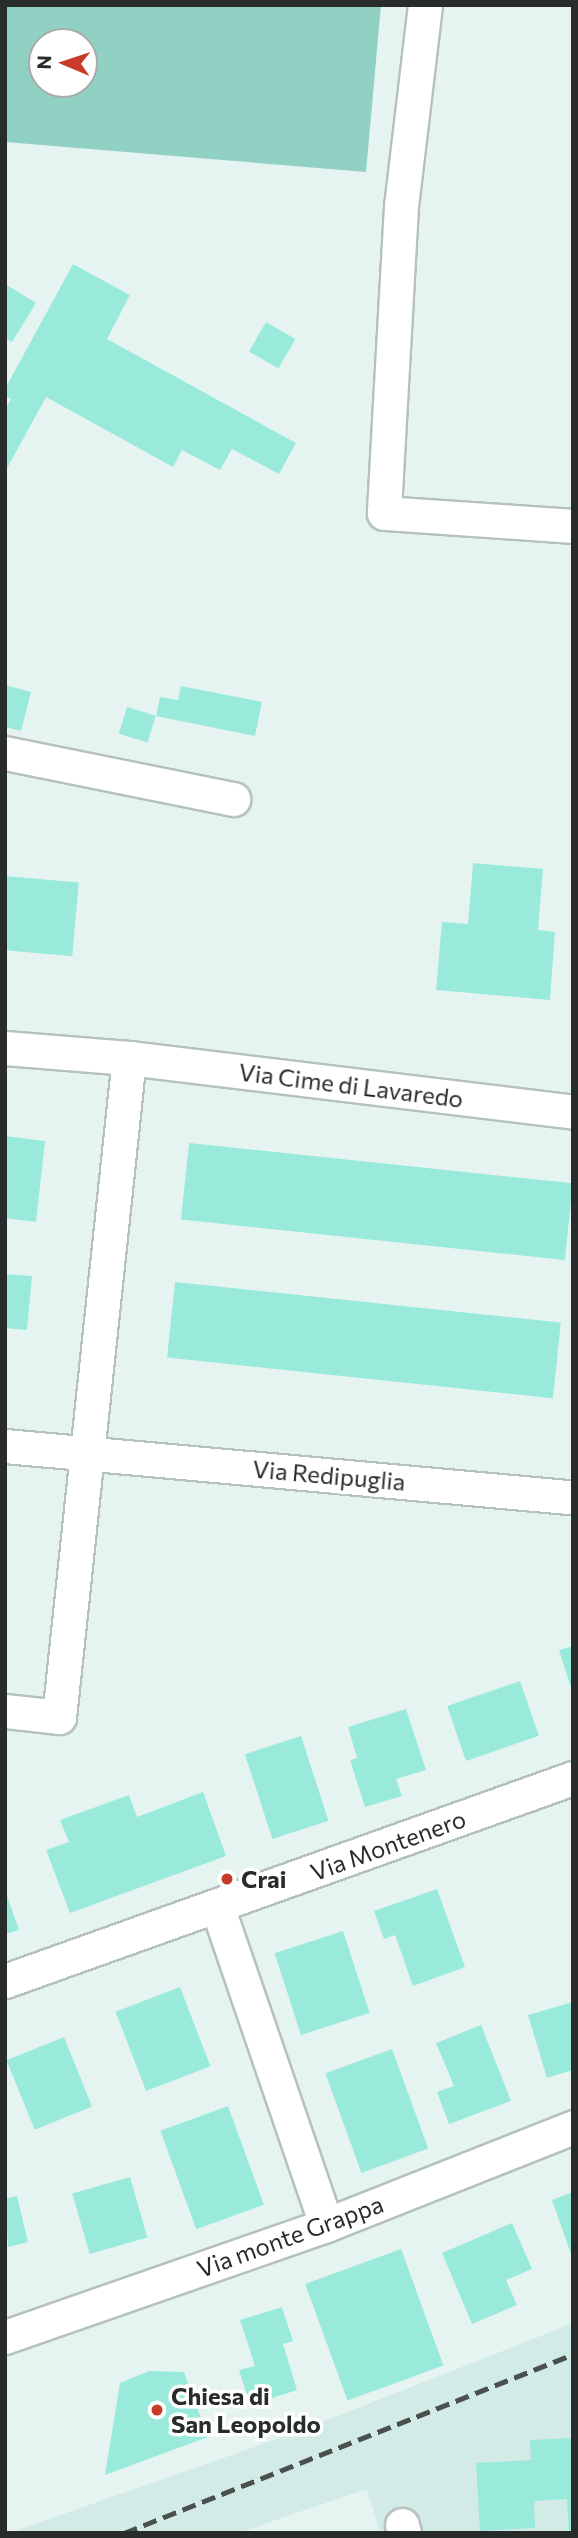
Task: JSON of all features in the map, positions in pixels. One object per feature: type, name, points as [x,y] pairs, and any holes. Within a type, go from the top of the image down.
[{"type":"street","points":[[425,5],[401,206],[384,513],[573,526]]},
{"type":"street","points":[[5,752],[233,799]]},
{"type":"street","name":"Via Cime di Lavaredo","points":[[5,1048],[129,1058],[573,1112]]},
{"type":"street","points":[[5,1712],[59,1717],[90,1454],[129,1058]]},
{"type":"street","name":"Via Redipuglia","points":[[5,1446],[568,1497]]},
{"type":"street","name":"Via Montenero","points":[[5,1981],[573,1778]]},
{"type":"street","points":[[217,1906],[326,2225]]},
{"type":"street","name":"Via monte Grappa","points":[[5,2337],[326,2225],[573,2127]]},
{"type":"shaded area","points":[[573,2323],[573,2533],[380,2533],[367,2489],[238,2533],[9,2533],[300,2431]]},
{"type":"green space","points":[[5,5],[381,5],[366,172],[5,142]]},
{"type":"building","points":[[73,264],[130,295],[107,339],[296,443],[279,474],[232,449],[220,470],[182,450],[173,467],[46,397],[5,472],[5,410],[11,399],[5,396],[5,389]]},
{"type":"building","points":[[5,284],[36,303],[12,342],[5,338]]},
{"type":"building","points":[[266,322],[295,339],[278,368],[249,351]]},
{"type":"building","points":[[5,685],[31,692],[21,731],[5,727]]},
{"type":"building","points":[[181,686],[262,702],[255,736],[156,716],[160,697],[178,700]]},
{"type":"building","points":[[127,707],[156,716],[148,743],[119,734]]},
{"type":"building","points":[[473,863],[543,869],[538,930],[555,932],[550,1000],[436,990],[442,922],[468,924]]},
{"type":"building","points":[[5,876],[79,882],[72,956],[5,950]]},
{"type":"building","points":[[5,1136],[45,1141],[36,1222],[5,1218]]},
{"type":"building","points":[[189,1143],[573,1183],[565,1260],[181,1220]]},
{"type":"building","points":[[5,1274],[32,1276],[27,1330],[5,1328]]},
{"type":"building","points":[[175,1282],[561,1323],[553,1398],[167,1358]]},
{"type":"building","points":[[573,1646],[573,1691],[572,1691],[559,1650]]},
{"type":"building","points":[[520,1681],[539,1736],[466,1761],[447,1706]]},
{"type":"building","points":[[406,1709],[426,1770],[396,1779],[402,1796],[365,1807],[350,1760],[357,1758],[348,1727]]},
{"type":"building","points":[[301,1736],[329,1821],[272,1839],[245,1754]]},
{"type":"building","points":[[203,1792],[226,1856],[70,1913],[46,1850],[69,1842],[60,1820],[129,1795],[137,1817]]},
{"type":"building","points":[[437,1889],[465,1967],[413,1986],[395,1935],[384,1939],[374,1911]]},
{"type":"building","points":[[5,1890],[19,1930],[5,1934]]},
{"type":"building","points":[[343,1931],[370,2013],[301,2035],[275,1953]]},
{"type":"building","points":[[180,1987],[210,2066],[146,2091],[116,2012]]},
{"type":"building","points":[[573,2002],[573,2070],[547,2078],[528,2015]]},
{"type":"building","points":[[481,2025],[511,2101],[449,2124],[437,2092],[454,2086],[436,2043]]},
{"type":"building","points":[[64,2037],[92,2107],[35,2130],[7,2060]]},
{"type":"building","points":[[392,2049],[428,2149],[362,2173],[325,2073]]},
{"type":"building","points":[[228,2106],[264,2205],[196,2229],[160,2131]]},
{"type":"building","points":[[130,2177],[147,2238],[90,2254],[72,2194]]},
{"type":"building","points":[[573,2192],[573,2257],[572,2257],[552,2200]]},
{"type":"building","points":[[17,2196],[28,2242],[8,2247],[5,2199]]},
{"type":"building","points":[[512,2223],[532,2269],[506,2280],[517,2305],[472,2324],[442,2253]]},
{"type":"building","points":[[401,2249],[443,2366],[348,2400],[305,2284]]},
{"type":"building","points":[[282,2307],[293,2341],[283,2344],[297,2390],[250,2405],[239,2370],[255,2366],[240,2320]]},
{"type":"building","name":"Chiesa di San Leopoldo","points":[[149,2371],[184,2372],[208,2437],[105,2475],[120,2383]]},
{"type":"building","points":[[573,2438],[573,2533],[569,2533],[567,2499],[534,2501],[535,2528],[480,2531],[476,2463],[531,2460],[530,2440]]},
{"type":"railway","points":[[124,2533],[573,2354]]},
{"type":"place","name":"Crai","points":[[227,1879]]},
{"type":"place","name":"Chiesa di San Leopoldo","points":[[157,2410]]}]
